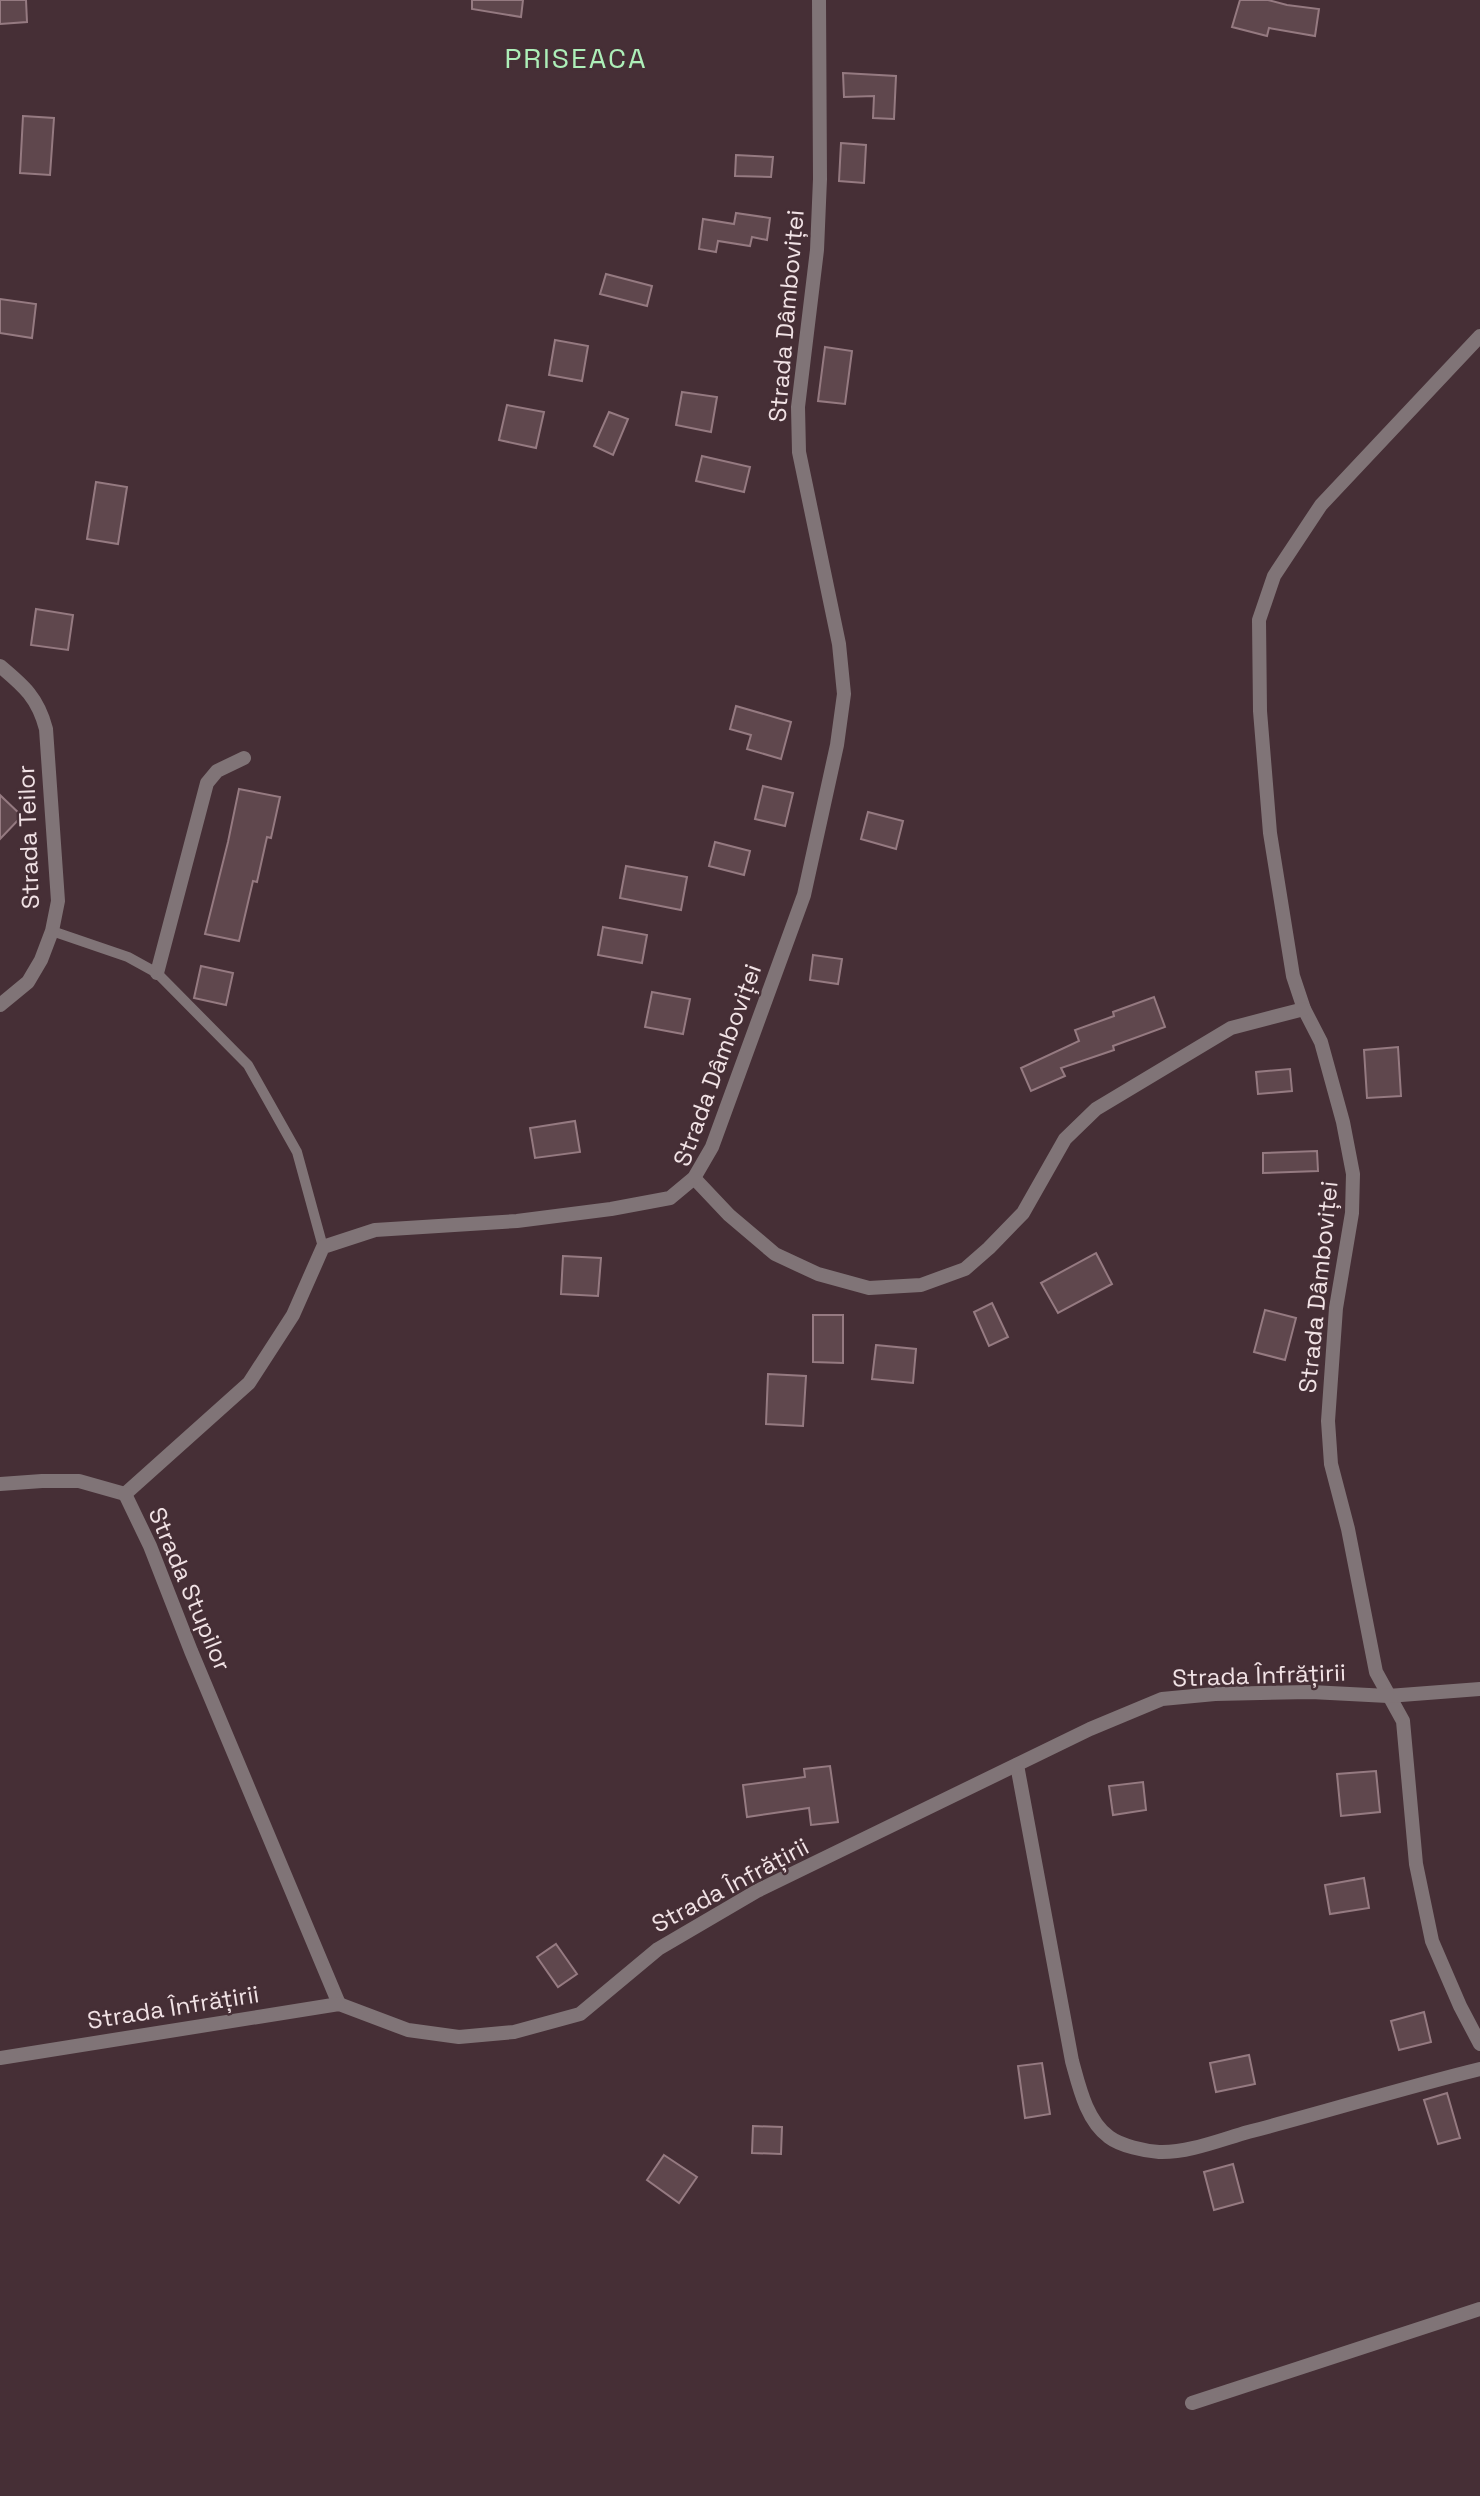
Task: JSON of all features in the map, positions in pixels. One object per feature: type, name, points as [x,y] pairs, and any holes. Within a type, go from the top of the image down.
[{"type":"street","name":"Strada Dâmboviței","points":[[818,0],[820,179],[817,250],[799,407],[799,452],[839,644],[844,694],[837,745],[804,895],[712,1147],[694,1178],[729,1215],[775,1254],[818,1274],[869,1288],[921,1285],[965,1269],[989,1248],[1023,1213],[1065,1139],[1096,1109],[1231,1028],[1304,1009],[1321,1042],[1343,1122],[1353,1174],[1352,1213],[1336,1308],[1328,1421],[1331,1464],[1348,1529],[1376,1672],[1403,1721],[1416,1864],[1432,1941],[1480,2044]]},
{"type":"street","points":[[1304,1009],[1293,976],[1270,833],[1260,712],[1259,620],[1274,576],[1321,505],[1480,336]]},
{"type":"street","name":"Strada Teilor","points":[[0,666],[26,688],[41,710],[46,729],[58,901],[52,931],[41,960],[28,982],[0,1005]]},
{"type":"street","points":[[157,972],[207,783],[217,771],[244,758]]},
{"type":"street","points":[[323,1247],[375,1230],[517,1221],[670,1198],[694,1178]]},
{"type":"street","name":"Strada Stupilor","points":[[323,1247],[293,1315],[249,1383],[125,1494],[150,1546],[191,1651],[339,2004]]},
{"type":"street","points":[[0,1484],[42,1480],[79,1481],[125,1494]]},
{"type":"street","name":"Strada Înfrățirii","points":[[0,2058],[339,2004],[408,2030],[459,2037],[514,2032],[580,2014],[658,1949],[757,1891],[1090,1729],[1163,1699],[1215,1694],[1298,1692],[1388,1696],[1480,1689]]},
{"type":"street","points":[[1017,1765],[1072,2061],[1082,2094],[1096,2124],[1109,2137],[1127,2145],[1159,2152],[1184,2149],[1480,2069]]},
{"type":"street","points":[[1192,2403],[1480,2309]]},
{"type":"lane","points":[[52,931],[128,957],[157,972],[248,1065],[297,1152],[323,1247]]},
{"type":"building","points":[[0,0],[26,0],[27,22],[0,24]]},
{"type":"building","points":[[472,0],[523,0],[521,17],[472,9]]},
{"type":"building","points":[[1240,0],[1268,0],[1319,9],[1315,36],[1269,28],[1267,36],[1232,27]]},
{"type":"building","points":[[843,73],[896,76],[894,119],[873,118],[874,96],[844,97]]},
{"type":"building","points":[[23,116],[54,118],[50,175],[20,173]]},
{"type":"building","points":[[841,143],[866,145],[864,183],[839,181]]},
{"type":"building","points":[[736,155],[773,157],[771,177],[735,176]]},
{"type":"building","points":[[736,213],[770,218],[767,240],[752,237],[750,246],[718,241],[716,252],[699,249],[703,219],[734,224]]},
{"type":"building","points":[[606,274],[652,286],[647,306],[600,294]]},
{"type":"building","points":[[0,299],[36,304],[32,338],[0,333]]},
{"type":"building","points":[[555,340],[588,346],[582,381],[549,375]]},
{"type":"building","points":[[825,347],[852,351],[845,404],[818,401]]},
{"type":"building","points":[[682,392],[717,397],[711,432],[676,425]]},
{"type":"building","points":[[507,405],[544,412],[536,448],[499,440]]},
{"type":"building","points":[[609,412],[628,419],[613,455],[594,446]]},
{"type":"building","points":[[702,456],[750,467],[744,492],[696,481]]},
{"type":"building","points":[[96,482],[127,487],[118,544],[87,539]]},
{"type":"building","points":[[36,609],[73,615],[68,650],[31,645]]},
{"type":"building","points":[[736,706],[791,722],[781,759],[747,749],[751,735],[730,729]]},
{"type":"building","points":[[763,786],[793,793],[785,826],[755,819]]},
{"type":"building","points":[[239,789],[280,797],[271,838],[267,837],[257,882],[253,881],[239,941],[205,934]]},
{"type":"building","points":[[0,795],[22,816],[0,839]]},
{"type":"building","points":[[868,812],[903,821],[896,849],[861,839]]},
{"type":"building","points":[[715,842],[750,851],[744,875],[709,866]]},
{"type":"building","points":[[626,866],[687,877],[681,910],[620,898]]},
{"type":"building","points":[[603,927],[647,935],[642,963],[598,955]]},
{"type":"building","points":[[813,955],[842,959],[838,984],[810,980]]},
{"type":"building","points":[[201,966],[233,973],[226,1005],[194,998]]},
{"type":"building","points":[[652,992],[690,999],[683,1034],[645,1027]]},
{"type":"building","points":[[1154,997],[1165,1027],[1113,1046],[1114,1050],[1061,1068],[1065,1076],[1031,1091],[1021,1068],[1079,1041],[1075,1030],[1114,1016],[1113,1012]]},
{"type":"building","points":[[1398,1047],[1401,1096],[1367,1098],[1364,1050]]},
{"type":"building","points":[[1290,1069],[1292,1091],[1258,1094],[1256,1072]]},
{"type":"building","points":[[575,1121],[580,1152],[535,1158],[530,1128]]},
{"type":"building","points":[[1317,1151],[1318,1171],[1263,1173],[1263,1153]]},
{"type":"building","points":[[1096,1253],[1112,1284],[1058,1313],[1041,1283]]},
{"type":"building","points":[[563,1256],[601,1258],[598,1296],[561,1294]]},
{"type":"building","points":[[992,1303],[1008,1337],[989,1346],[974,1312]]},
{"type":"building","points":[[1265,1310],[1296,1318],[1285,1360],[1254,1352]]},
{"type":"building","points":[[813,1315],[843,1315],[843,1363],[813,1362]]},
{"type":"building","points":[[876,1345],[916,1349],[913,1383],[872,1379]]},
{"type":"building","points":[[768,1374],[806,1376],[803,1426],[766,1424]]},
{"type":"building","points":[[830,1766],[838,1822],[811,1825],[809,1808],[747,1817],[743,1785],[805,1777],[804,1769]]},
{"type":"building","points":[[1376,1771],[1380,1812],[1341,1816],[1337,1774]]},
{"type":"building","points":[[1143,1782],[1146,1810],[1113,1815],[1109,1786]]},
{"type":"building","points":[[1364,1878],[1369,1908],[1330,1914],[1325,1885]]},
{"type":"building","points":[[556,1944],[577,1974],[558,1987],[537,1957]]},
{"type":"building","points":[[1424,2012],[1431,2042],[1399,2050],[1391,2021]]},
{"type":"building","points":[[1249,2055],[1255,2084],[1216,2092],[1210,2063]]},
{"type":"building","points":[[1042,2063],[1050,2114],[1025,2118],[1018,2066]]},
{"type":"building","points":[[1447,2093],[1460,2138],[1438,2144],[1424,2100]]},
{"type":"building","points":[[753,2126],[782,2127],[781,2154],[752,2153]]},
{"type":"building","points":[[664,2155],[697,2177],[679,2203],[647,2180]]},
{"type":"building","points":[[1233,2164],[1243,2202],[1214,2210],[1204,2172]]},
{"type":"district","name":"PRISEACA","points":[[576,58]]}]
